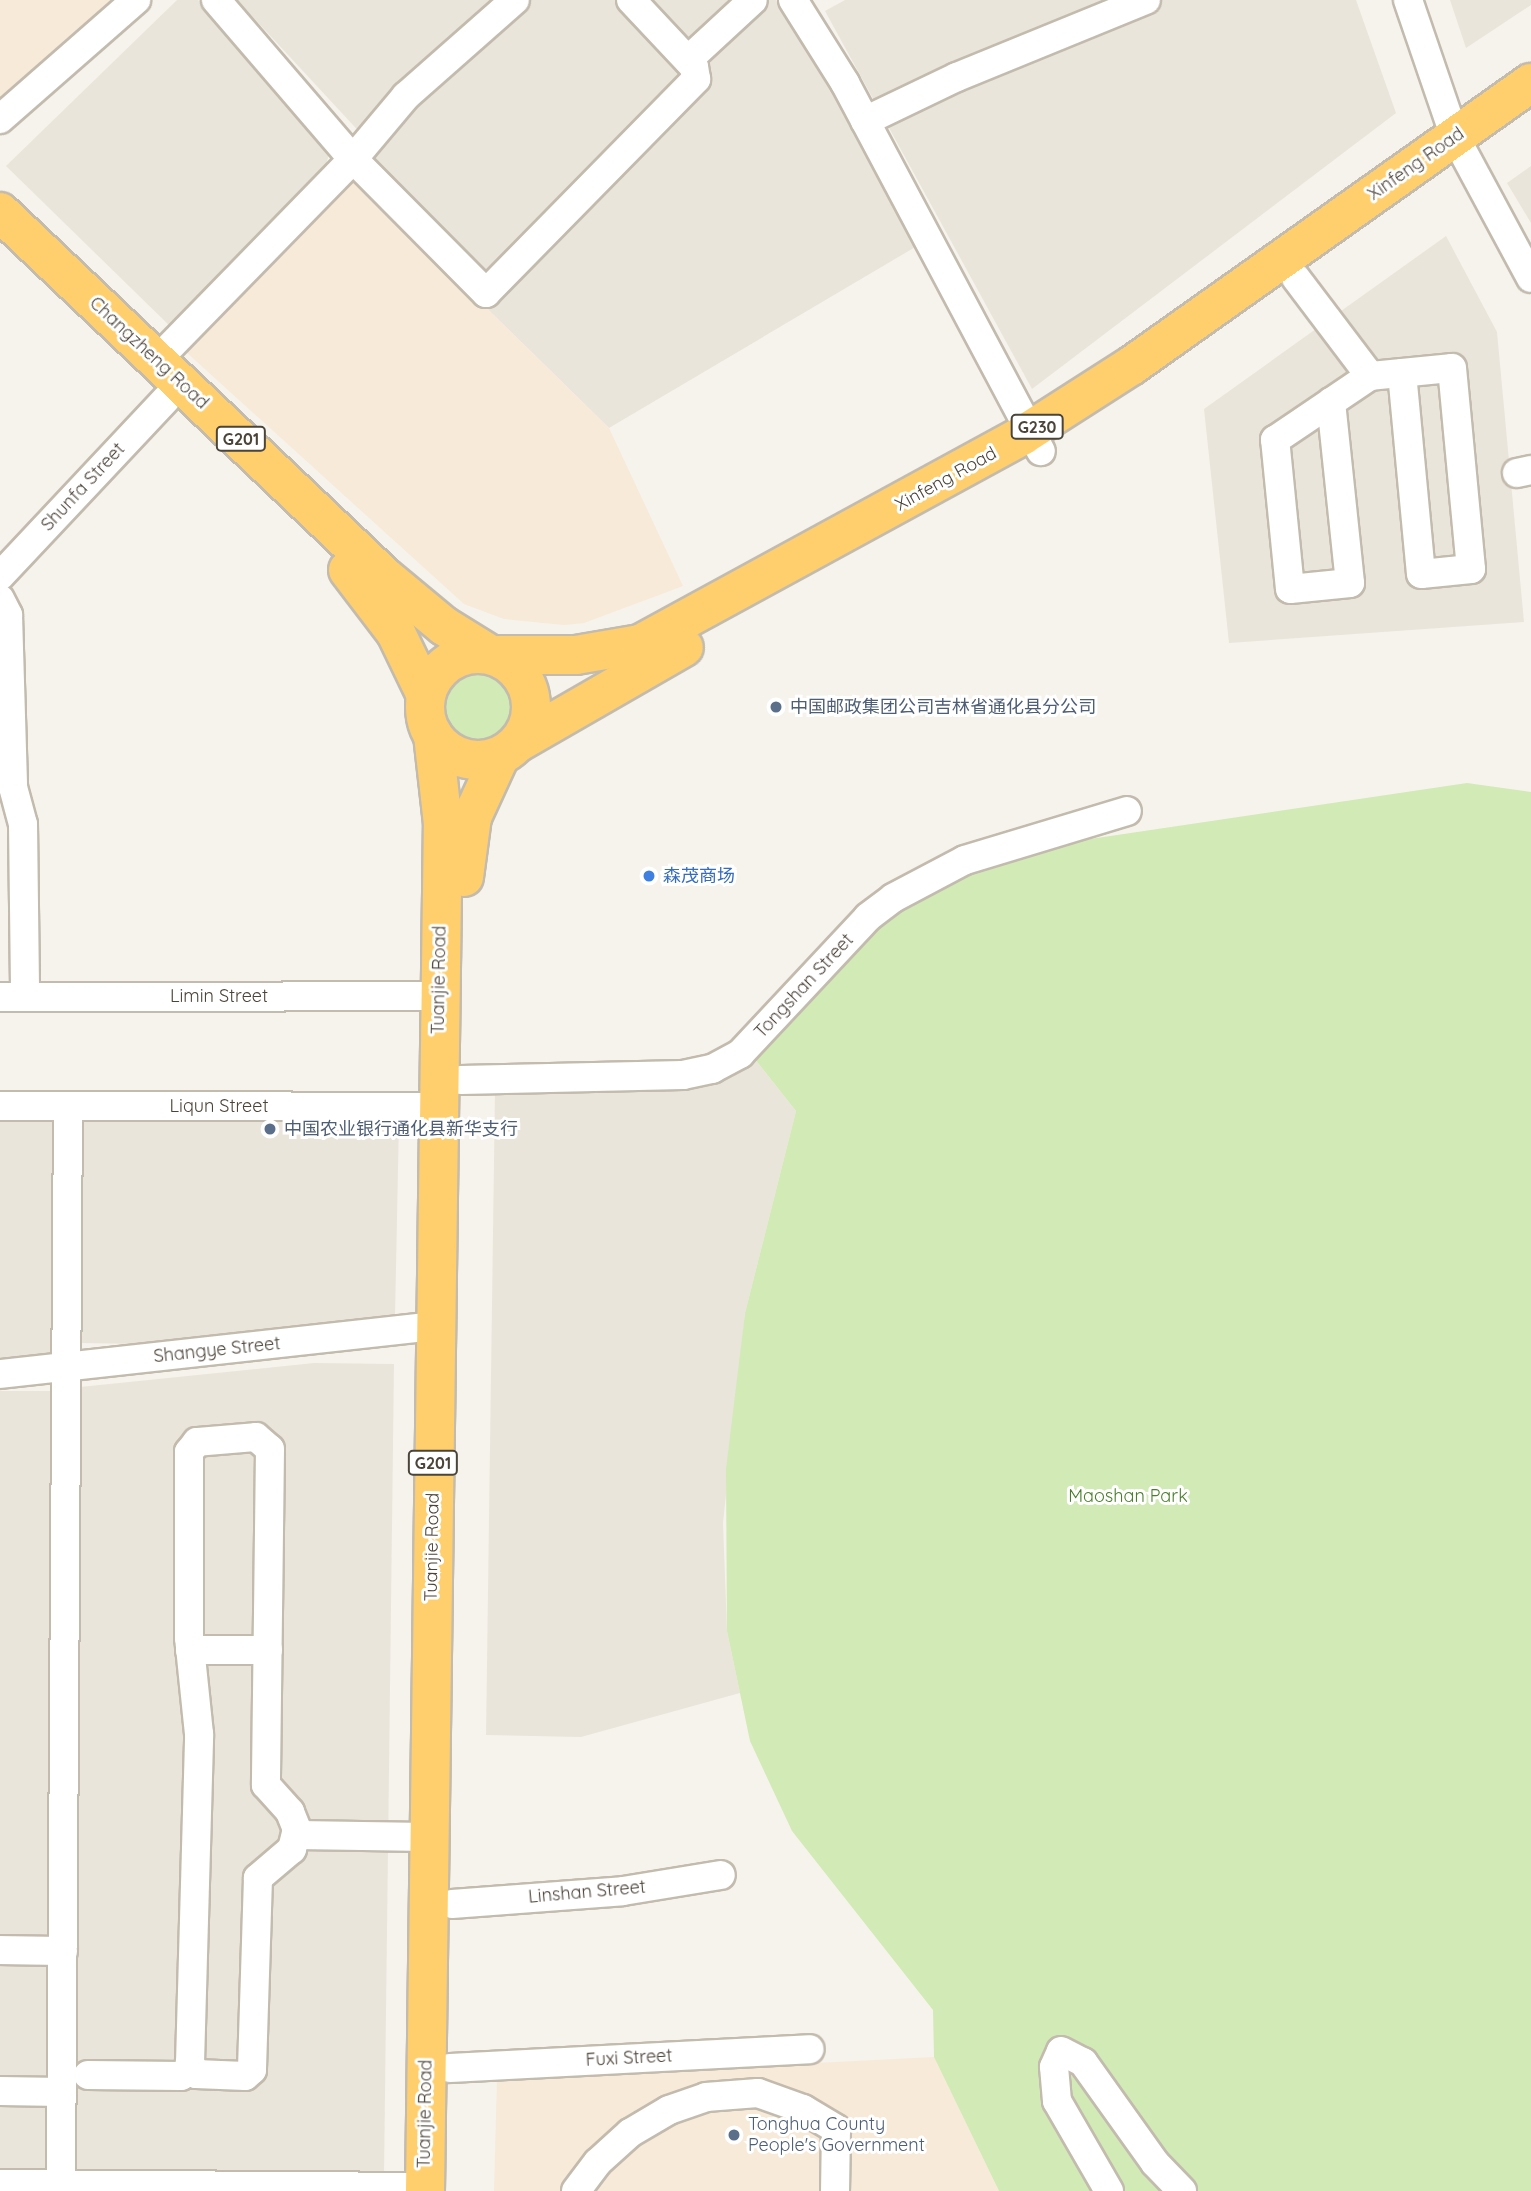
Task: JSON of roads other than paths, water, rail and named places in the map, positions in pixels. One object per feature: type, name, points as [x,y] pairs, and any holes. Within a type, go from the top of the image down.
[{"type":"highway","name":"Xinfeng Road","points":[[509,749],[597,694],[1036,441],[1296,278],[1460,147],[1531,83]]},
{"type":"highway","name":"Xinfeng Road","points":[[491,655],[576,654],[640,644],[1036,441],[1130,366],[1460,147],[1531,112]]},
{"type":"highway","name":"Changzheng Road","points":[[0,212],[394,585],[444,626],[491,655]]},
{"type":"highway","name":"Changzheng Road","points":[[0,243],[360,581],[396,634],[426,695]]},
{"type":"highway","points":[[491,655],[512,666],[527,685],[529,721],[509,749],[466,759],[453,754],[433,735],[425,709],[426,695],[431,682],[451,661],[463,656],[491,655]]},
{"type":"highway","name":"Tuanjie Road","points":[[432,2189],[450,2068],[452,1904],[449,1094],[439,996],[443,824],[433,735]]},
{"type":"highway","name":"Tuanjie Road","points":[[432,2189],[429,1837],[435,1326],[465,851],[479,796],[509,749]]},
{"type":"street","points":[[0,119],[136,0]]},
{"type":"street","points":[[216,0],[353,159],[486,293],[696,79],[688,60],[632,0]]},
{"type":"street","points":[[157,360],[353,159],[407,96],[514,0]]},
{"type":"street","points":[[688,60],[753,0]]},
{"type":"street","points":[[793,0],[865,121],[1036,441]]},
{"type":"street","points":[[865,121],[957,77],[1146,0]]},
{"type":"street","points":[[1408,0],[1460,147],[1531,278]]},
{"type":"street","points":[[1296,278],[1370,376]]},
{"type":"street","points":[[1331,402],[1350,583],[1290,589],[1275,440],[1331,402],[1370,376],[1452,368],[1471,569],[1421,574],[1402,373]]},
{"type":"street","name":"Shunfa Street","points":[[0,576],[166,399]]},
{"type":"street","points":[[0,599],[8,615],[13,787],[9,811],[13,997]]},
{"type":"street","name":"Tongshan Street","points":[[449,1094],[683,1074],[712,1069],[740,1054],[868,917],[920,881],[988,852],[1127,811]]},
{"type":"street","name":"Limin Street","points":[[13,997],[439,996]]},
{"type":"street","name":"Liqun Street","points":[[0,1105],[68,1106],[449,1094]]},
{"type":"street","points":[[61,2184],[68,1106]]},
{"type":"street","name":"Shangye Street","points":[[0,1374],[435,1326]]},
{"type":"street","points":[[88,2074],[181,2076],[192,2070],[245,2076],[252,2070],[258,1878],[286,1857],[296,1835],[290,1812],[266,1785],[270,1449],[256,1437],[197,1442],[189,1452],[190,1650],[200,1734],[192,2070]]},
{"type":"street","points":[[190,1650],[268,1650]]},
{"type":"street","points":[[296,1835],[429,1837]]},
{"type":"street","name":"Linshan Street","points":[[452,1904],[623,1891],[721,1875]]},
{"type":"street","points":[[0,1950],[63,1951]]},
{"type":"street","name":"Fuxi Street","points":[[450,2068],[809,2049]]},
{"type":"street","points":[[1109,2191],[1058,2101],[1053,2075],[1061,2051],[1083,2062],[1155,2163],[1182,2191]]},
{"type":"street","points":[[0,2091],[62,2092]]},
{"type":"street","points":[[576,2191],[598,2162],[630,2133],[669,2110],[706,2097],[758,2093],[803,2109],[836,2129],[835,2191]]},
{"type":"street","points":[[0,2184],[432,2189]]},
{"type":"place","name":"中国邮政集团公司吉林省通化县分公司","points":[[776,707]]},
{"type":"place","name":"森茂商场","points":[[649,876]]},
{"type":"place","name":"中国农业银行通化县新华支行","points":[[270,1129]]},
{"type":"place","name":"Tonghua County People's Government","points":[[734,2135]]},
{"type":"park label","name":"Maoshan Park","points":[[1128,1496]]}]
